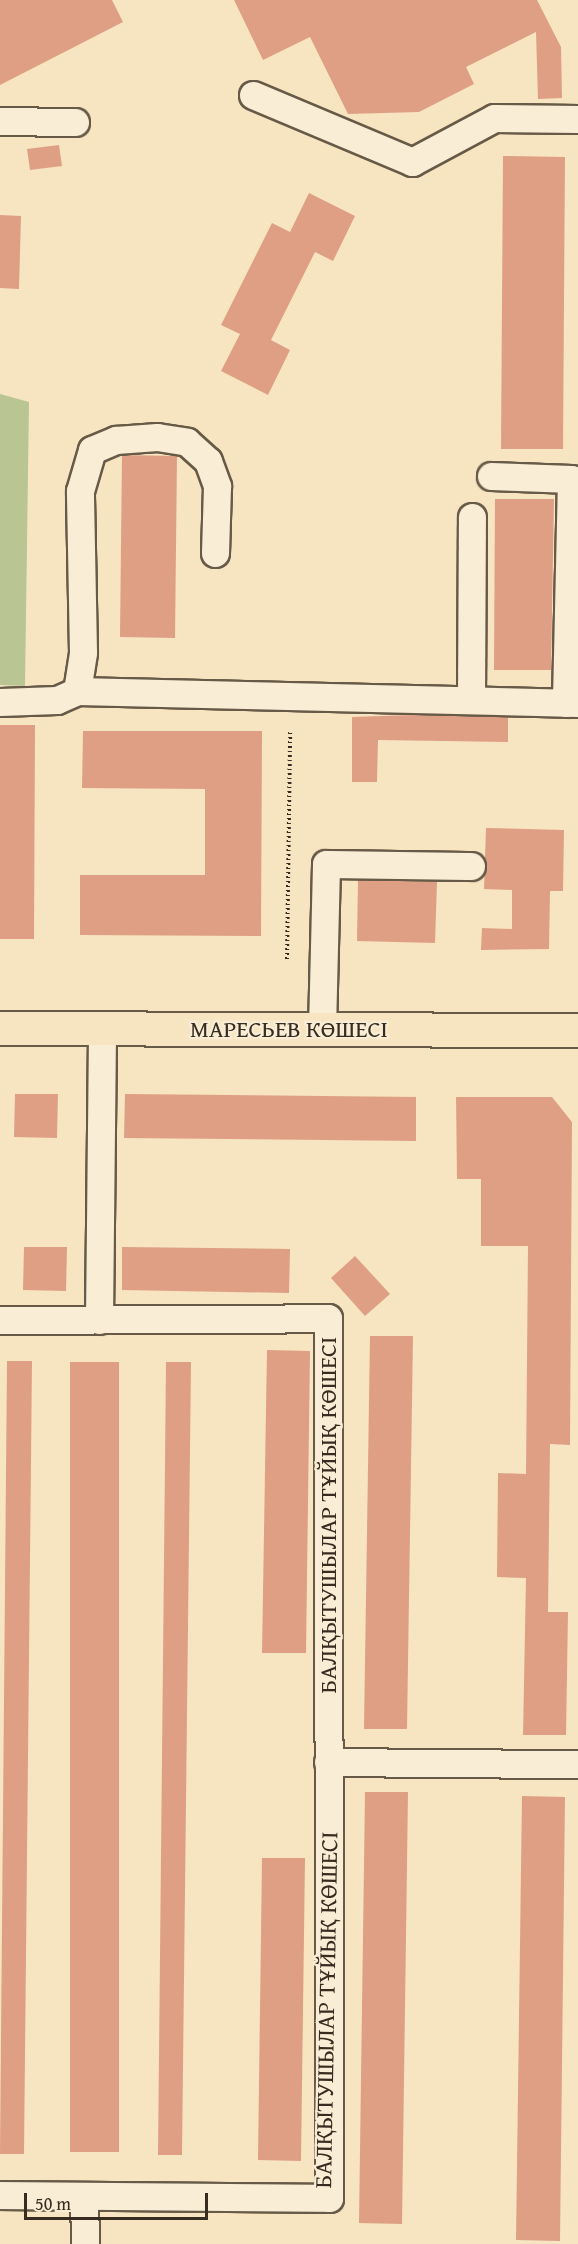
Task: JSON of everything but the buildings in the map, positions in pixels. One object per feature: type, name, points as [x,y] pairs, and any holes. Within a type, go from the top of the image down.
[{"type":"main road","name":"МАРЕСЬЕВ КӨШЕСІ","points":[[0,1028],[578,1030]]},
{"type":"street","points":[[253,95],[412,162],[494,118],[578,118]]},
{"type":"street","points":[[0,121],[75,122]]},
{"type":"street","points":[[77,691],[82,652],[80,491],[92,450],[116,440],[157,437],[187,442],[208,461],[217,486],[215,553]]},
{"type":"street","points":[[0,702],[57,700],[77,691],[572,703],[571,478],[491,476]]},
{"type":"street","points":[[471,700],[472,517]]},
{"type":"street","points":[[322,1029],[326,864],[471,866]]},
{"type":"street","points":[[99,1320],[102,1029]]},
{"type":"street","name":"БАЛҚЫТУШЫЛАР ТҰЙЫҚ КӨШЕСІ","points":[[0,1320],[328,1318],[329,2198],[0,2194]]},
{"type":"street","points":[[328,1762],[578,1764]]},
{"type":"street","points":[[84,2196],[85,2244]]},
{"type":"path","points":[[286,959],[291,732]]},
{"type":"green space","points":[[0,394],[29,402],[25,686],[0,685]]}]
